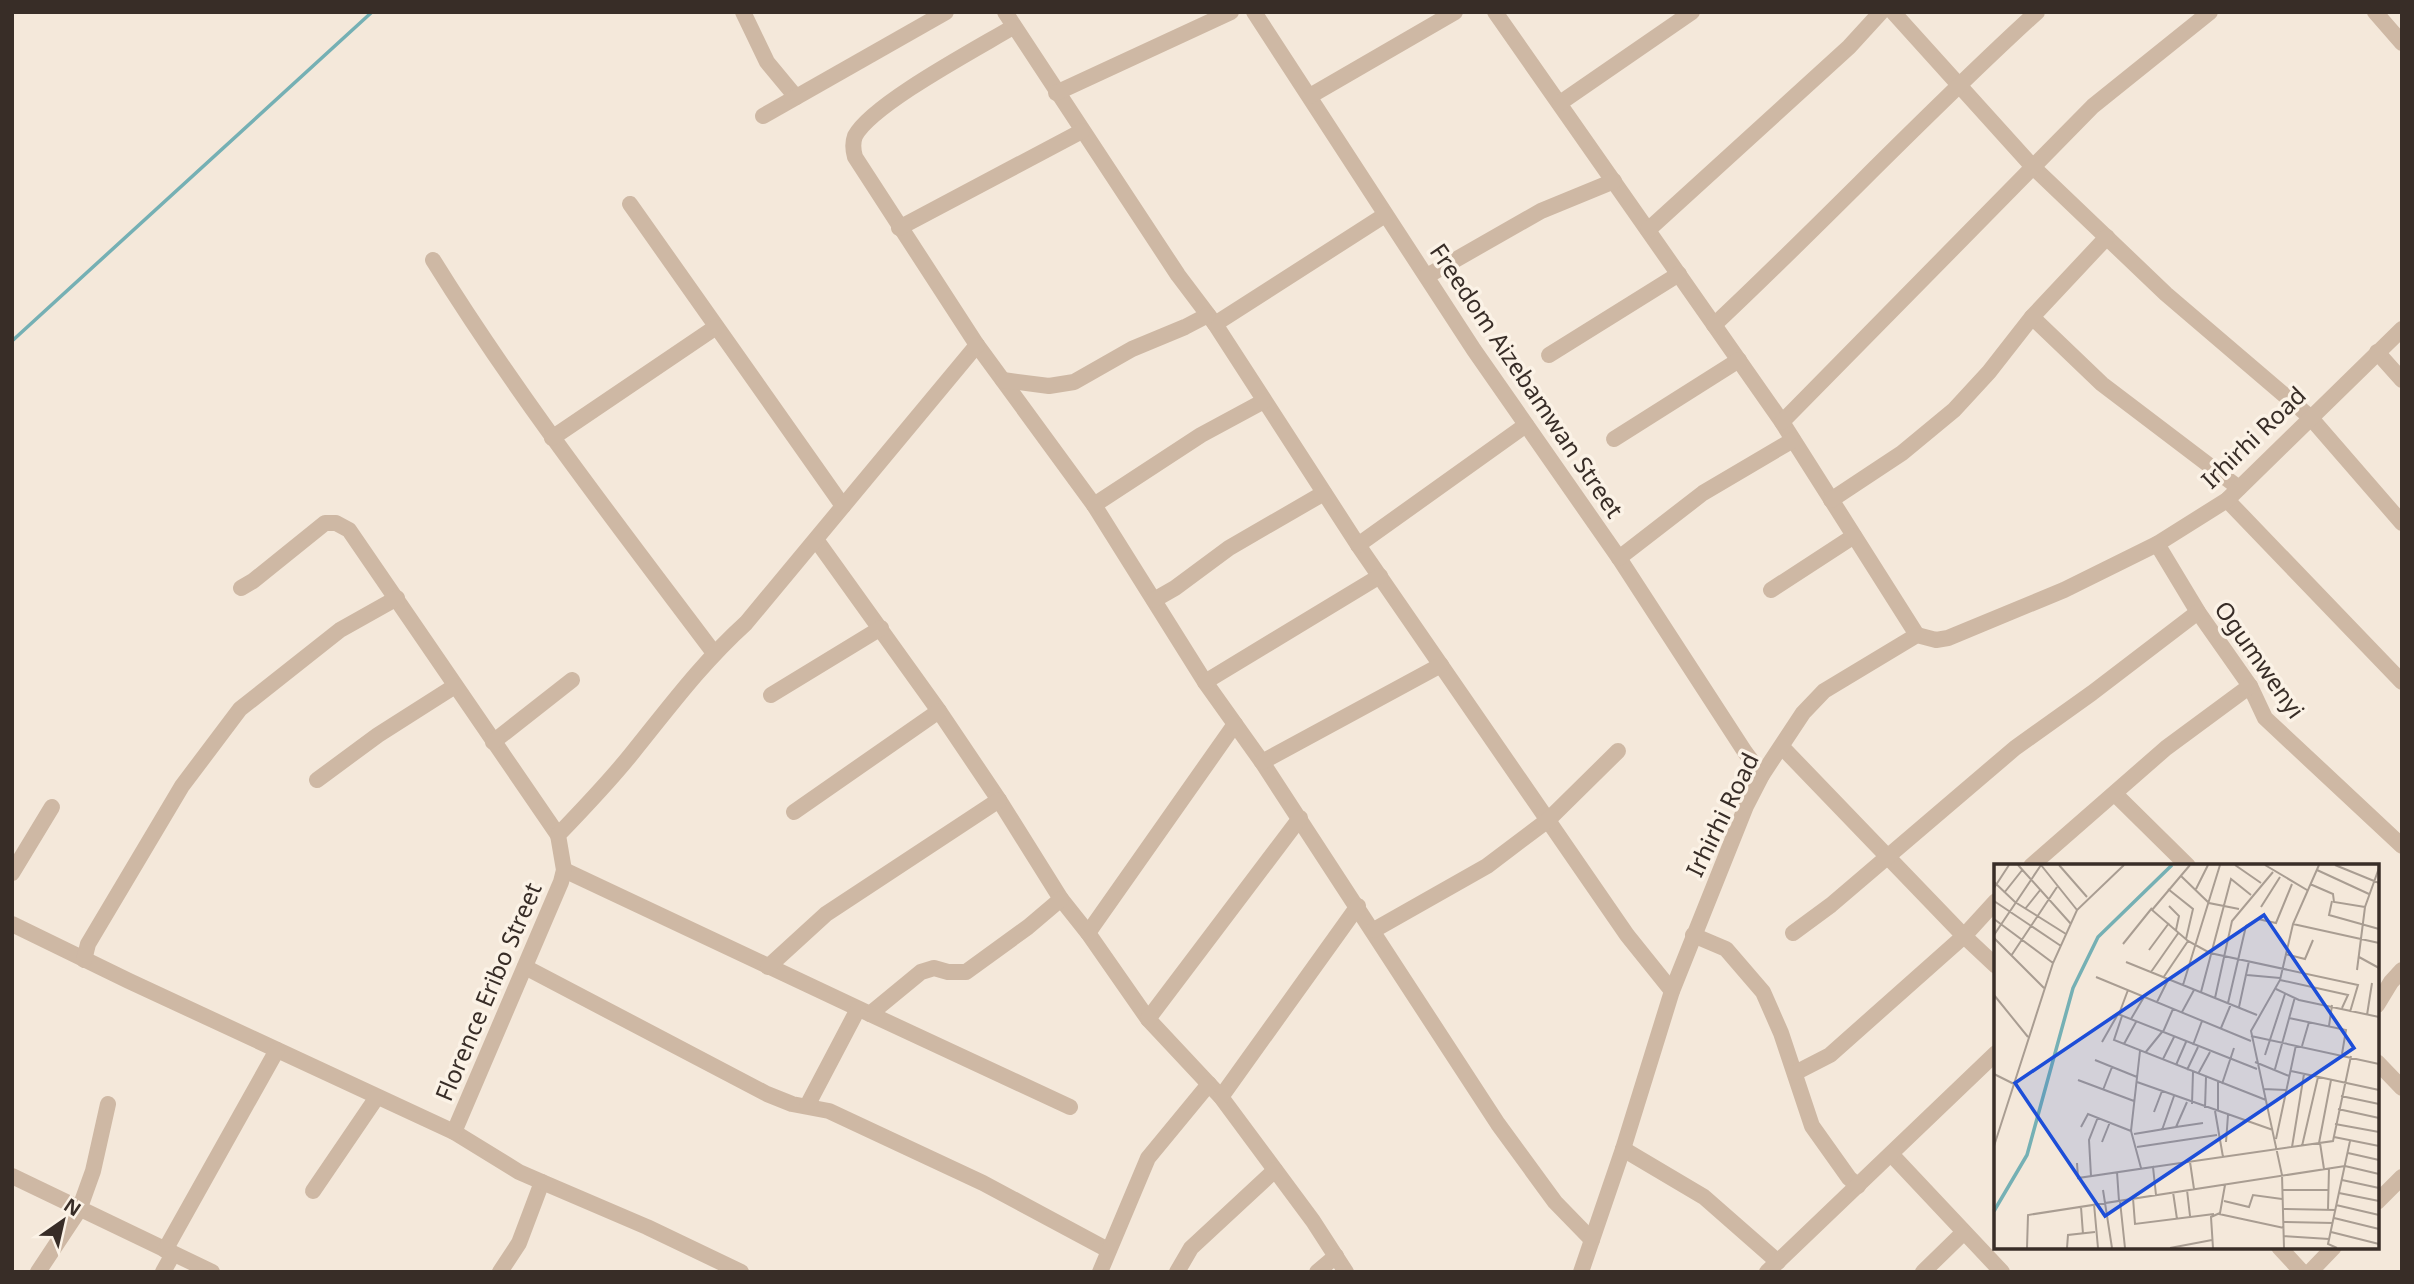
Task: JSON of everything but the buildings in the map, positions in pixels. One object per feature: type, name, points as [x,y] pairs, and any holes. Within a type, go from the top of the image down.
[{"type":"street","points":[[743,12],[767,62],[796,97]]},
{"type":"street","points":[[763,116],[946,12]]},
{"type":"street","points":[[1005,12],[1178,275],[1212,320],[1358,545],[1627,935],[1672,991]]},
{"type":"street","points":[[1056,93],[1231,12]]},
{"type":"street","name":"Freedom Aizebamwan Street","points":[[1254,12],[1385,215],[1619,558],[1762,775]]},
{"type":"street","points":[[1310,96],[1455,12]]},
{"type":"street","points":[[1495,12],[1782,422],[1917,635]]},
{"type":"street","points":[[1560,103],[1692,12]]},
{"type":"street","points":[[1648,230],[1849,47],[1881,12]]},
{"type":"street","points":[[1892,12],[2032,166],[2166,294],[2310,416],[2402,523]]},
{"type":"street","points":[[1714,324],[2037,12]]},
{"type":"street","points":[[1782,422],[2093,106],[2210,12]]},
{"type":"street","points":[[2375,12],[2402,43]]},
{"type":"street","points":[[1013,27],[938,71],[883,108],[856,135],[853,149],[855,158],[977,345],[1094,505],[1205,682],[1300,818],[1498,1124],[1555,1202],[1592,1240]]},
{"type":"street","points":[[899,228],[1082,131]]},
{"type":"street","points":[[1427,276],[1541,211],[1614,181]]},
{"type":"street","points":[[630,204],[843,506]]},
{"type":"street","points":[[1003,380],[1049,386],[1074,382],[1132,349],[1185,327],[1212,320],[1385,215]]},
{"type":"street","points":[[1831,500],[1902,453],[1954,410],[1989,373],[2032,317],[2107,237]]},
{"type":"street","points":[[433,260],[465,312],[552,438],[714,653]]},
{"type":"street","points":[[1549,355],[1679,274]]},
{"type":"street","points":[[2032,317],[2102,384],[2239,488]]},
{"type":"street","points":[[552,438],[716,327]]},
{"type":"street","name":"Irhirhi Road","points":[[1581,1272],[1672,991],[1693,935],[1746,806],[1762,775],[1803,713],[1824,691],[1917,635],[1936,640],[1948,638],[2064,590],[2157,544],[2227,500],[2402,329]]},
{"type":"street","points":[[558,835],[633,751],[714,653],[746,623],[817,541],[977,345]]},
{"type":"street","points":[[2377,352],[2402,380]]},
{"type":"street","points":[[1614,439],[1739,360]]},
{"type":"street","points":[[1094,505],[1201,435],[1264,401]]},
{"type":"street","points":[[1358,545],[1526,425]]},
{"type":"street","points":[[1619,558],[1703,493],[1793,440]]},
{"type":"street","points":[[1154,600],[1175,588],[1229,548],[1324,493]]},
{"type":"street","points":[[2227,500],[2402,682]]},
{"type":"street","points":[[241,588],[325,523],[336,523],[349,530],[558,835],[564,870],[1070,1107]]},
{"type":"street","points":[[1771,590],[1854,536]]},
{"type":"street","points":[[817,541],[939,711],[1061,898],[1148,1019],[1221,1097],[1346,1272]]},
{"type":"street","name":"Ogumwenyi","points":[[2157,544],[2198,612],[2250,685],[2265,718],[2402,846]]},
{"type":"street","points":[[1205,682],[1380,576]]},
{"type":"street","points":[[84,960],[88,944],[182,786],[240,709],[340,630],[397,598]]},
{"type":"street","points":[[1793,933],[1831,905],[2015,748],[2198,612]]},
{"type":"street","points":[[771,695],[881,628]]},
{"type":"street","points":[[1262,762],[1441,665]]},
{"type":"street","points":[[494,742],[572,680]]},
{"type":"street","points":[[2033,864],[2166,748],[2250,685]]},
{"type":"street","points":[[317,780],[378,735],[455,686]]},
{"type":"street","points":[[794,812],[939,711]]},
{"type":"street","points":[[1088,933],[1235,724]]},
{"type":"street","points":[[1782,747],[1994,964]]},
{"type":"street","points":[[1374,930],[1487,866],[1548,820],[1618,751]]},
{"type":"street","points":[[2115,793],[2186,864]]},
{"type":"street","points":[[768,967],[826,914],[999,800]]},
{"type":"street","points":[[12,873],[52,807]]},
{"type":"street","points":[[1148,1019],[1300,818]]},
{"type":"street","name":"Florence Eribo Street","points":[[454,1132],[564,870]]},
{"type":"street","points":[[807,1106],[864,1011],[921,972],[934,968],[948,972],[966,972],[1028,927],[1061,898]]},
{"type":"street","points":[[1794,1073],[1830,1055],[1964,936],[1994,903]]},
{"type":"street","points":[[1221,1097],[1358,906]]},
{"type":"street","points":[[12,924],[454,1132],[519,1172],[647,1227],[741,1272]]},
{"type":"street","points":[[1693,935],[1726,950],[1763,992],[1781,1033],[1812,1126],[1849,1178],[1858,1186]]},
{"type":"street","points":[[525,967],[767,1094],[792,1104],[830,1111],[983,1183],[1108,1250]]},
{"type":"street","points":[[2379,1001],[2402,970]]},
{"type":"street","points":[[163,1272],[169,1252],[277,1050]]},
{"type":"street","points":[[1623,1149],[1704,1197],[1773,1267],[1994,1055]]},
{"type":"street","points":[[2379,1064],[2402,1088]]},
{"type":"street","points":[[1100,1272],[1149,1158],[1209,1084]]},
{"type":"street","points":[[313,1191],[377,1097]]},
{"type":"street","points":[[38,1272],[79,1210],[93,1171],[108,1104]]},
{"type":"street","points":[[1891,1154],[2002,1272]]},
{"type":"street","points":[[1177,1272],[1191,1248],[1275,1170]]},
{"type":"street","points":[[12,1176],[212,1272]]},
{"type":"street","points":[[2379,1200],[2402,1177]]},
{"type":"street","points":[[500,1272],[519,1243],[542,1182]]},
{"type":"street","points":[[1923,1272],[1965,1232]]},
{"type":"street","points":[[2280,1249],[2302,1272]]},
{"type":"street","points":[[2310,1272],[2332,1249]]},
{"type":"street","points":[[1317,1272],[1336,1256]]},
{"type":"waterway","points":[[12,341],[372,12]]}]
